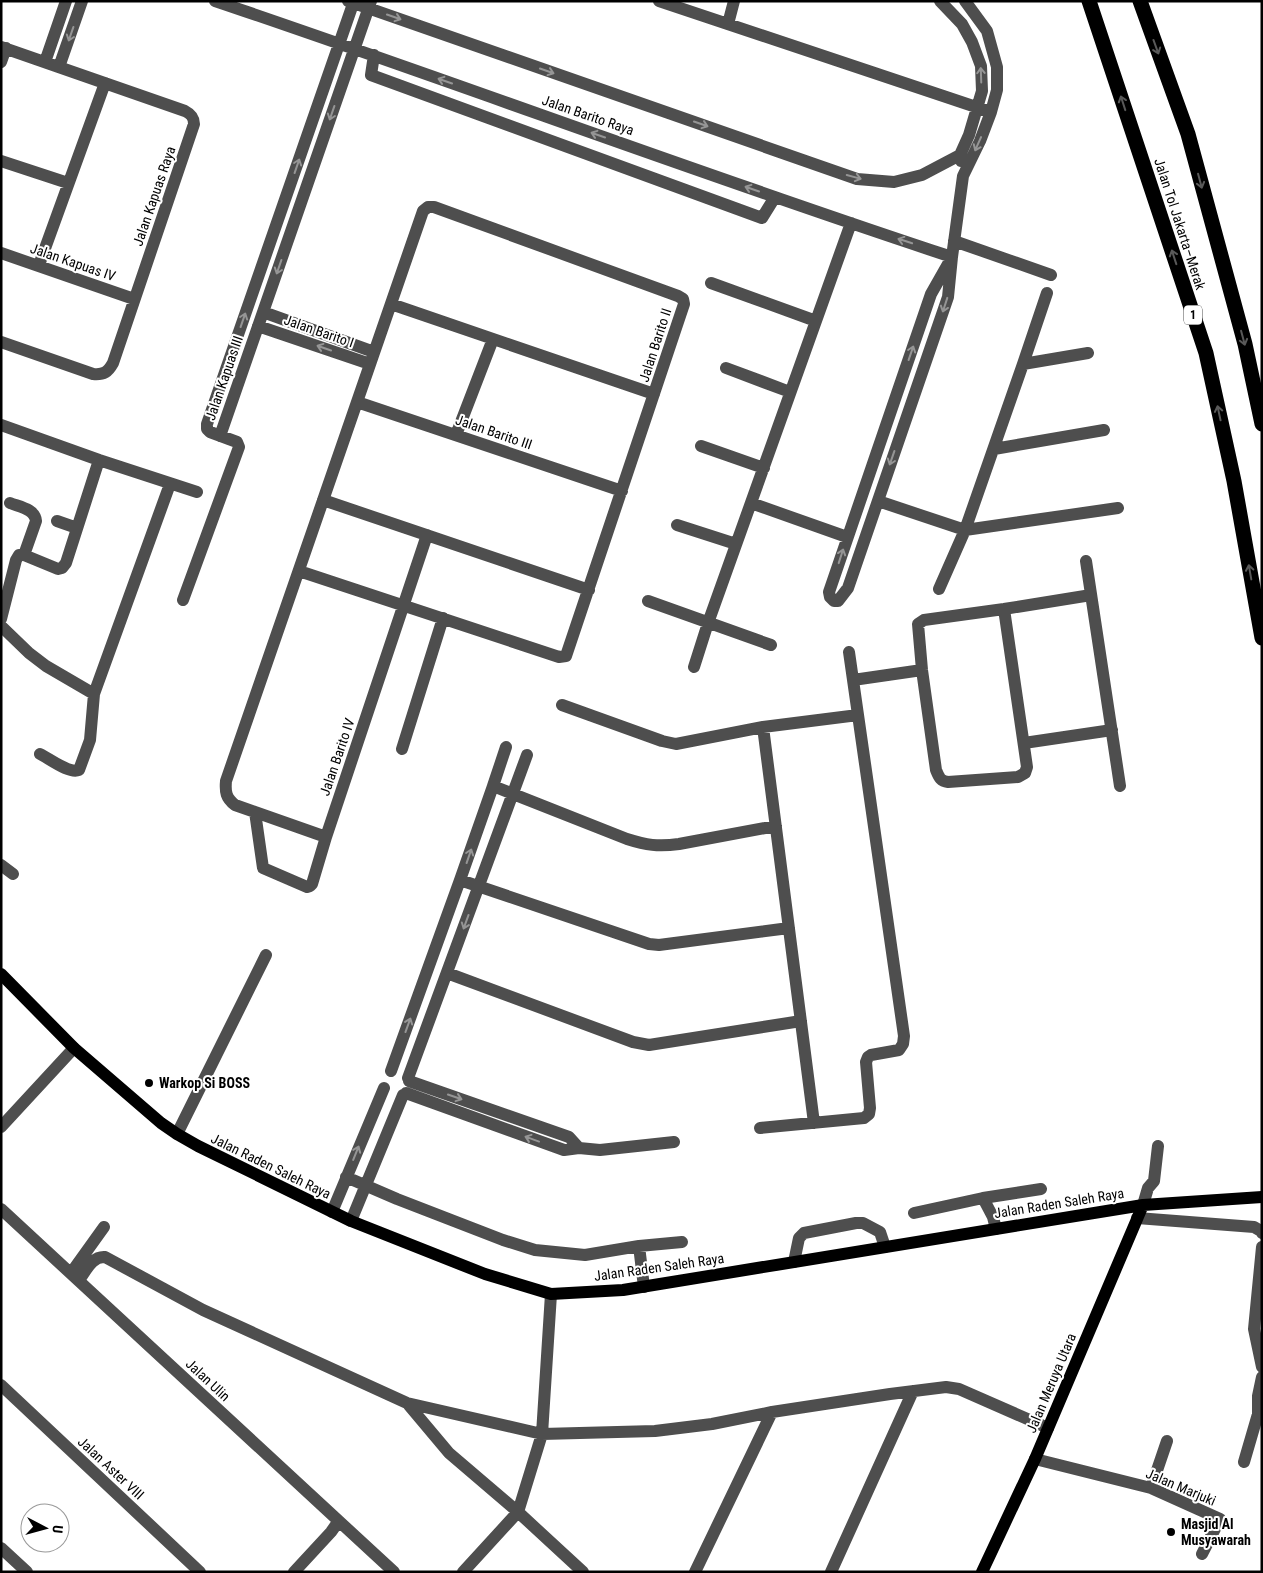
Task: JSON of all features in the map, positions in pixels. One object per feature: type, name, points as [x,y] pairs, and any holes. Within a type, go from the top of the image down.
[{"type":"highway","name":"Jalan Tol Jakarta–Merak","points":[[1089,1],[1206,353],[1234,481],[1262,638]]},
{"type":"highway","name":"Jalan Tol Jakarta–Merak","points":[[1140,1],[1188,134],[1245,344],[1262,424]]},
{"type":"main road","name":"Jalan Raden Saleh Raya","points":[[1,974],[74,1048],[161,1123],[177,1134],[351,1221],[485,1274],[551,1294],[644,1287],[1143,1205],[1262,1197]]},
{"type":"main road","name":"Jalan Meruya Utara","points":[[982,1572],[1035,1459],[1143,1205]]},
{"type":"street","points":[[45,62],[66,1]]},
{"type":"street","points":[[59,67],[82,1]]},
{"type":"street","name":"Jalan Barito Raya","points":[[215,1],[374,55],[851,224],[952,257]]},
{"type":"street","points":[[659,1],[991,112]]},
{"type":"street","points":[[728,24],[734,1]]},
{"type":"street","points":[[940,1],[954,6],[972,42],[981,66],[982,91],[969,135],[960,154],[963,178],[948,298],[848,588],[838,601],[834,601],[830,597],[829,592],[847,537],[932,294],[952,257]]},
{"type":"street","points":[[963,178],[991,112],[996,90],[997,67],[987,31],[965,1]]},
{"type":"street","name":"Jalan Barito Raya","points":[[351,2],[370,5],[857,179],[894,182],[913,178],[960,154]]},
{"type":"street","name":"Jalan Kapuas III","points":[[351,2],[339,43],[207,424],[207,429],[210,432],[220,436],[370,5]]},
{"type":"street","points":[[1,62],[4,48]]},
{"type":"street","name":"Jalan Kapuas Raya","points":[[1,342],[93,374],[102,375],[108,371],[114,363],[194,124],[194,118],[185,111],[4,48]]},
{"type":"street","points":[[374,55],[371,75],[762,218],[775,197]]},
{"type":"street","points":[[39,266],[105,83]]},
{"type":"street","points":[[1,161],[68,183]]},
{"type":"street","name":"Jalan Barito II","points":[[391,304],[423,211],[428,207],[434,207],[669,292],[683,299],[684,304],[568,654],[559,657],[443,618]]},
{"type":"street","points":[[694,667],[708,623],[851,224]]},
{"type":"street","points":[[954,241],[1051,275]]},
{"type":"street","name":"Jalan Kapuas IV","points":[[1,253],[134,299]]},
{"type":"street","points":[[711,283],[816,321]]},
{"type":"street","points":[[939,589],[965,530],[1047,293]]},
{"type":"street","points":[[326,836],[235,805],[227,797],[225,789],[226,781],[391,304],[654,394]]},
{"type":"street","name":"Jalan Barito I","points":[[263,312],[372,358]]},
{"type":"street","name":"Jalan Barito I","points":[[258,326],[372,358]]},
{"type":"street","points":[[456,435],[493,339]]},
{"type":"street","points":[[1024,364],[1088,353]]},
{"type":"street","points":[[726,368],[790,392]]},
{"type":"street","points":[[902,380],[918,385]]},
{"type":"street","name":"Jalan Barito III","points":[[357,402],[622,491]]},
{"type":"street","points":[[1,425],[197,492]]},
{"type":"street","points":[[994,449],[1104,430]]},
{"type":"street","points":[[183,600],[239,447],[236,442],[220,436]]},
{"type":"street","points":[[701,446],[764,468]]},
{"type":"street","points":[[1,619],[16,560],[19,555],[24,555],[58,570],[66,563],[100,460]]},
{"type":"street","points":[[40,754],[70,770],[76,772],[79,770],[90,740],[94,694],[170,484]]},
{"type":"street","points":[[323,500],[589,590]]},
{"type":"street","points":[[878,501],[965,530],[1118,508]]},
{"type":"street","points":[[10,503],[33,512],[36,516],[24,555]]},
{"type":"street","points":[[751,503],[847,537]]},
{"type":"street","points":[[57,521],[77,528]]},
{"type":"street","points":[[677,525],[736,544]]},
{"type":"street","name":"Jalan Barito IV","points":[[255,812],[264,869],[307,887],[310,886],[427,535]]},
{"type":"street","points":[[1086,560],[1120,786]]},
{"type":"street","points":[[299,571],[443,618],[402,749]]},
{"type":"street","points":[[1004,609],[1024,743],[1027,767],[1025,773],[1018,777],[943,781],[936,770],[922,670],[918,624],[924,620],[1091,595]]},
{"type":"street","points":[[648,600],[771,645]]},
{"type":"street","points":[[1,626],[29,653],[46,666],[94,694]]},
{"type":"street","points":[[760,1128],[861,1119],[867,1116],[870,1108],[866,1062],[871,1056],[899,1050],[902,1048],[904,1040],[849,652]]},
{"type":"street","points":[[853,680],[922,670]]},
{"type":"street","points":[[562,705],[676,744],[763,727],[858,715]]},
{"type":"street","points":[[763,727],[814,1123]]},
{"type":"street","points":[[1024,743],[1112,730]]},
{"type":"street","points":[[332,1212],[384,1088],[384,1078],[391,1071],[506,747]]},
{"type":"street","points":[[351,1221],[406,1087],[527,754]]},
{"type":"street","points":[[493,786],[646,845],[678,844],[776,826]]},
{"type":"street","points":[[1,865],[13,874]]},
{"type":"street","points":[[460,880],[649,944],[659,945],[789,928]]},
{"type":"street","points":[[177,1134],[266,955]]},
{"type":"street","points":[[447,973],[633,1042],[649,1045],[801,1021]]},
{"type":"street","points":[[1,1127],[74,1048]]},
{"type":"street","points":[[384,1088],[386,1093],[397,1097],[406,1087],[406,1074],[399,1070],[391,1071]]},
{"type":"street","points":[[406,1087],[564,1150],[579,1148],[600,1150],[674,1142]]},
{"type":"street","points":[[1143,1205],[1148,1188],[1154,1181],[1158,1146]]},
{"type":"street","points":[[346,1177],[503,1240],[535,1250],[584,1255],[639,1246],[682,1242]]},
{"type":"street","points":[[914,1214],[983,1198],[1041,1189]]},
{"type":"street","points":[[983,1198],[993,1217],[996,1229]]},
{"type":"street","name":"Jalan Ulin","points":[[1,1209],[394,1572]]},
{"type":"street","points":[[1137,1218],[1254,1228],[1262,1233]]},
{"type":"street","points":[[794,1262],[799,1238],[804,1233],[856,1223],[863,1223],[880,1232],[884,1247]]},
{"type":"street","points":[[75,1277],[104,1227]]},
{"type":"street","points":[[639,1246],[644,1287]]},
{"type":"street","points":[[1262,1248],[1254,1329],[1262,1367]]},
{"type":"street","points":[[75,1277],[95,1259],[106,1257],[203,1310],[407,1403],[542,1434],[654,1432],[712,1424],[772,1412],[946,1387],[959,1389],[1048,1428]]},
{"type":"street","points":[[464,1572],[518,1512],[542,1434],[551,1294]]},
{"type":"street","points":[[1244,1462],[1258,1414],[1258,1396],[1262,1377]]},
{"type":"street","name":"Jalan Aster VIII","points":[[1,1385],[200,1572]]},
{"type":"street","points":[[831,1572],[913,1391]]},
{"type":"street","points":[[407,1403],[449,1453],[518,1512],[583,1572]]},
{"type":"street","points":[[696,1572],[772,1412]]},
{"type":"street","points":[[1151,1488],[1167,1440]]},
{"type":"street","name":"Jalan Marjuki","points":[[1035,1459],[1151,1488],[1220,1519],[1202,1554]]},
{"type":"street","points":[[294,1572],[338,1522]]},
{"type":"street","points":[[1,1548],[27,1572]]},
{"type":"place","name":"Warkop Si BOSS","points":[[149,1083]]},
{"type":"place","name":"Masjid Al Musyawarah","points":[[1171,1532]]}]
